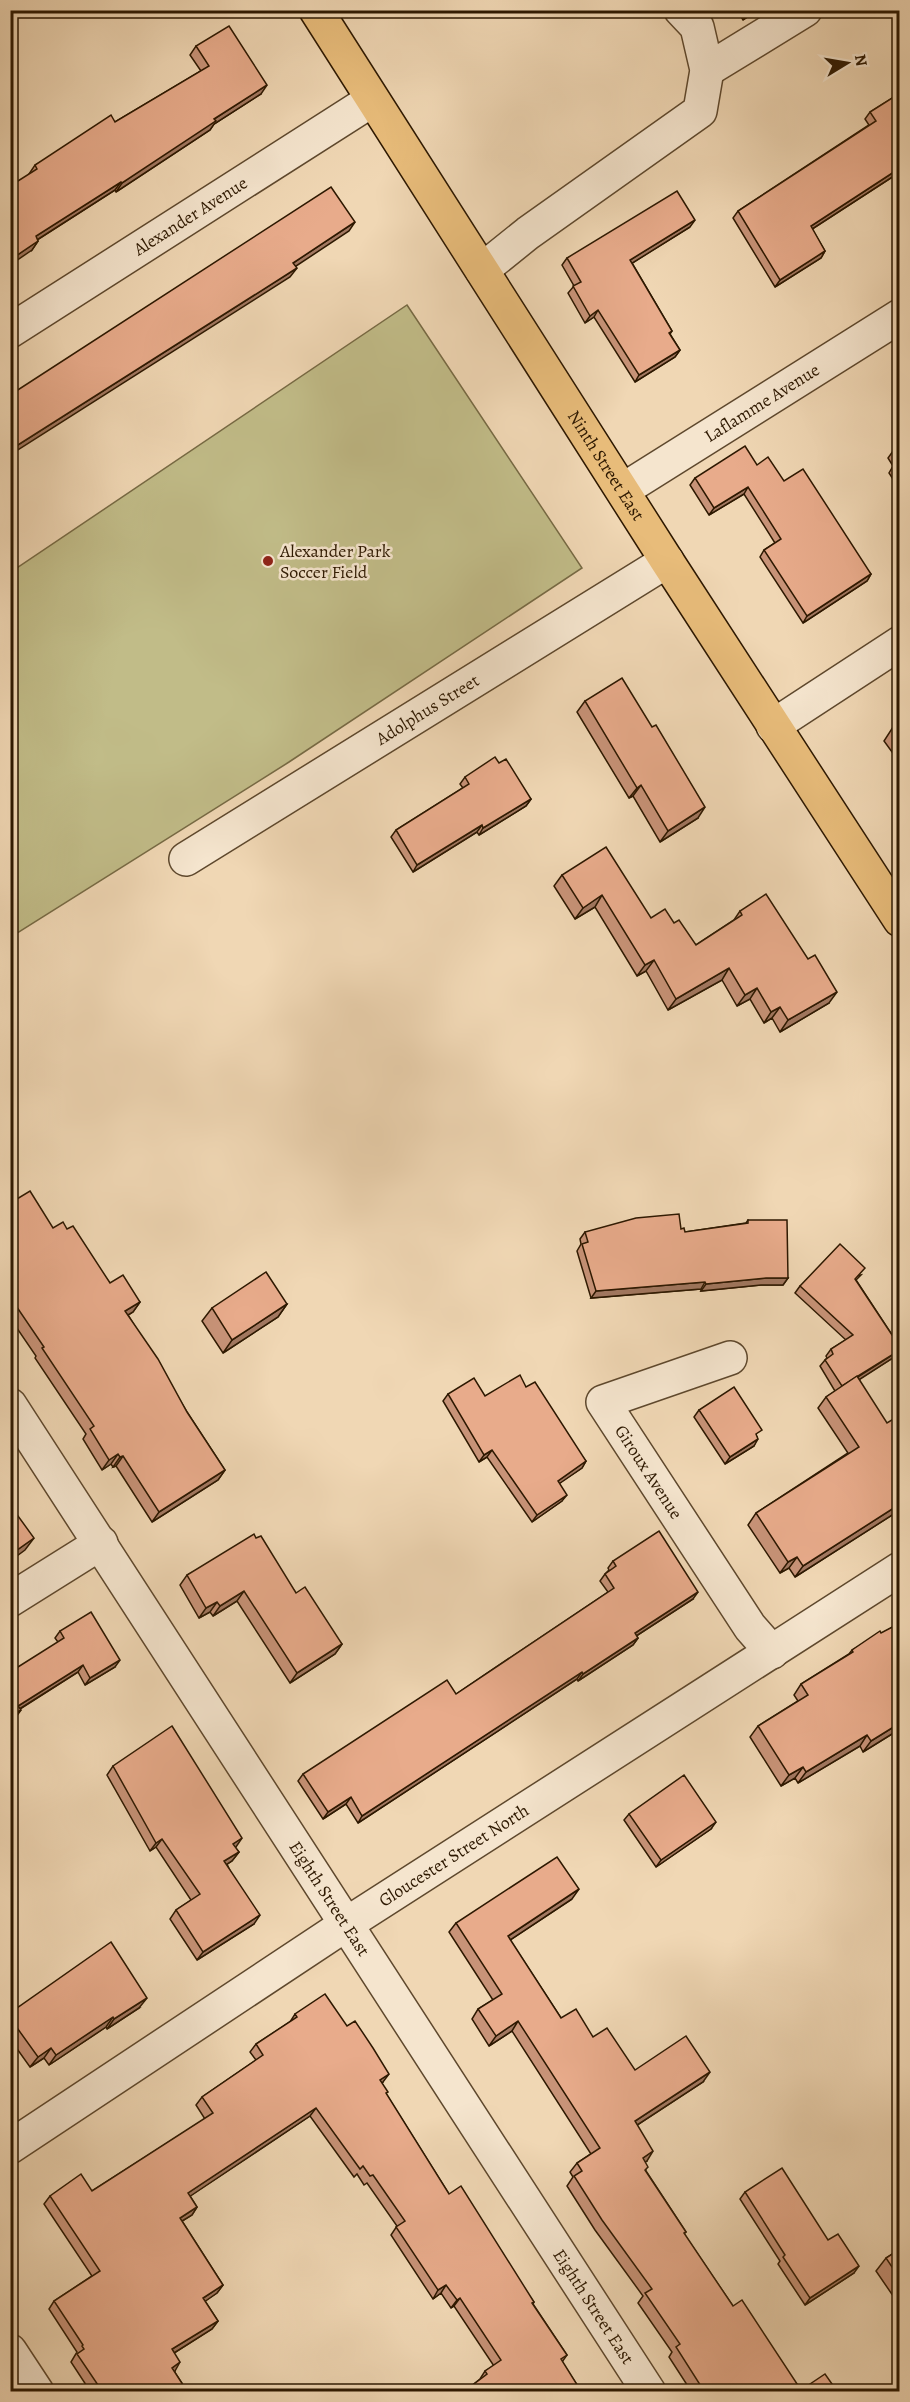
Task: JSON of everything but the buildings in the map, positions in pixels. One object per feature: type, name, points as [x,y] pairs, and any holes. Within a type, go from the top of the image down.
[{"type":"main road","name":"Ninth Street East","points":[[316,10],[667,561],[900,920]]},
{"type":"street","points":[[482,270],[528,233],[700,111],[707,70],[698,27],[681,10]]},
{"type":"street","points":[[707,70],[805,10]]},
{"type":"street","name":"Alexander Avenue","points":[[10,331],[372,100]]},
{"type":"street","name":"Laflamme Avenue","points":[[623,490],[900,316]]},
{"type":"street","name":"Adolphus Street","points":[[186,859],[667,561]]},
{"type":"street","points":[[773,726],[900,643]]},
{"type":"street","name":"Giroux Avenue","points":[[730,1358],[603,1402],[750,1627],[772,1652]]},
{"type":"street","name":"Eighth Street East","points":[[10,1405],[649,2391]]},
{"type":"street","points":[[10,1600],[101,1543]]},
{"type":"street","name":"Gloucester Street North","points":[[10,2147],[345,1925],[900,1569]]},
{"type":"street","points":[[10,2351],[37,2391]]},
{"type":"shaded area","points":[[407,305],[582,568],[289,762],[11,937],[11,572]]},
{"type":"place","name":"Alexander Park Soccer Field","points":[[268,561]]}]
